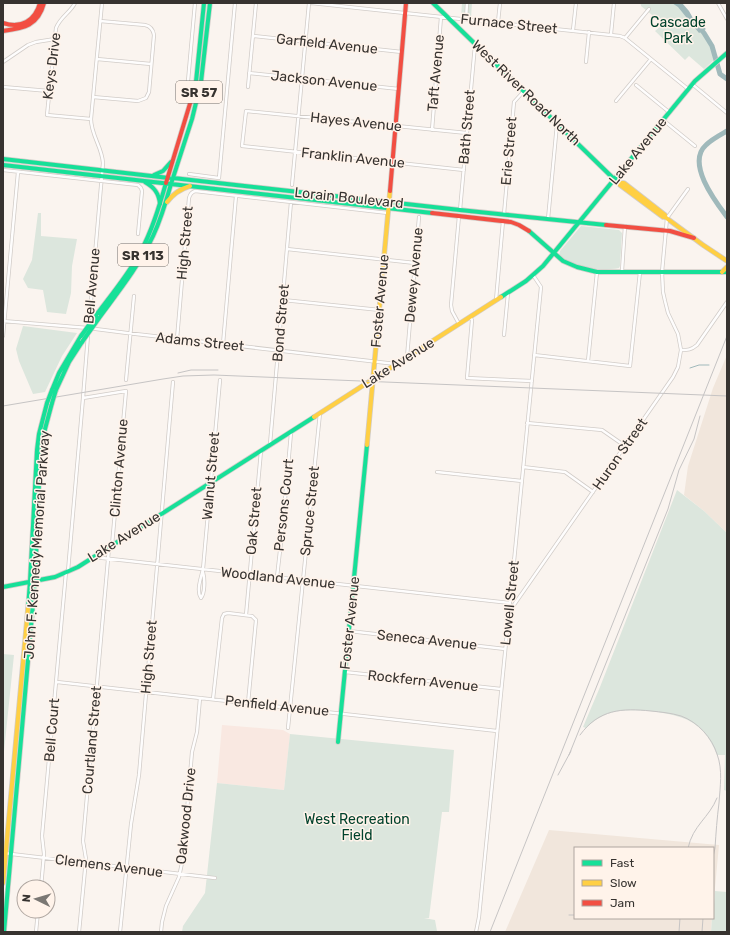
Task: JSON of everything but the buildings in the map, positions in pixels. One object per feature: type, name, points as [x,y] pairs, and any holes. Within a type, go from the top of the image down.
[{"type":"main road","points":[[3,23],[13,26],[27,22],[35,16],[40,3]]},
{"type":"main road","points":[[3,31],[26,27],[33,23],[40,15],[44,3]]},
{"type":"main road","name":"John F. Kennedy Memorial Parkway","points":[[3,883],[4,854],[30,582],[39,434],[59,373],[81,336],[139,255],[152,228],[196,82],[204,3]]},
{"type":"main road","name":"John F. Kennedy Memorial Parkway","points":[[54,390],[82,342],[140,260],[155,232],[192,119],[201,82],[210,3]]},
{"type":"main road","name":"Foster Avenue","points":[[338,742],[380,310],[406,3]]},
{"type":"main road","name":"West River Road North","points":[[432,3],[614,179],[620,183],[624,183],[635,191],[714,254],[726,261]]},
{"type":"main road","name":"Lake Avenue","points":[[3,587],[55,577],[93,557],[460,324],[533,275],[579,222],[692,84],[727,53]]},
{"type":"main road","name":"Lorain Boulevard","points":[[3,159],[389,203],[666,230],[694,238]]},
{"type":"main road","name":"SR 57","points":[[148,176],[159,174],[167,168],[174,159]]},
{"type":"main road","name":"Lorain Boulevard","points":[[3,165],[166,183],[389,211],[504,221],[517,224],[534,234],[553,253],[570,265],[580,269],[597,272],[725,272]]},
{"type":"main road","points":[[144,181],[153,187],[159,194],[160,204]]},
{"type":"main road","points":[[163,210],[175,193],[190,186]]},
{"type":"main road","points":[[725,272],[727,267]]},
{"type":"main road","name":"John F. Kennedy Memorial Parkway","points":[[4,932],[35,581],[40,458],[44,429],[50,403]]},
{"type":"street","name":"Keys Drive","points":[[75,3],[58,23],[56,30],[47,115],[91,119]]},
{"type":"street","name":"Bell Avenue","points":[[67,572],[103,163],[102,153],[92,130],[91,119],[102,3]]},
{"type":"street","points":[[188,81],[195,3]]},
{"type":"street","points":[[189,174],[219,178],[235,3]]},
{"type":"street","points":[[248,87],[256,3]]},
{"type":"street","points":[[292,186],[310,3]]},
{"type":"street","name":"Furnace Street","points":[[310,3],[620,36],[625,38],[688,90]]},
{"type":"street","points":[[466,19],[468,3]]},
{"type":"street","points":[[498,22],[500,3]]},
{"type":"street","points":[[573,30],[576,3]]},
{"type":"street","points":[[611,34],[614,3]]},
{"type":"street","points":[[718,3],[727,19]]},
{"type":"street","points":[[625,38],[649,9]]},
{"type":"street","name":"Taft Avenue","points":[[432,130],[441,17]]},
{"type":"street","points":[[93,97],[138,101],[146,98],[148,93],[154,35],[151,28],[144,25],[100,20]]},
{"type":"street","points":[[586,62],[589,32]]},
{"type":"street","name":"Garfield Avenue","points":[[253,36],[402,52]]},
{"type":"street","points":[[3,62],[28,45],[55,39]]},
{"type":"street","name":"Bath Street","points":[[460,210],[475,44]]},
{"type":"street","points":[[97,59],[151,64]]},
{"type":"street","points":[[616,101],[651,59]]},
{"type":"street","name":"Jackson Avenue","points":[[249,73],[399,89]]},
{"type":"street","points":[[692,84],[727,112]]},
{"type":"street","points":[[636,85],[669,112]]},
{"type":"street","points":[[3,86],[49,91]]},
{"type":"street","name":"Erie Street","points":[[504,215],[514,102],[524,91]]},
{"type":"street","name":"Hayes Avenue","points":[[242,146],[246,111],[467,134]]},
{"type":"street","points":[[663,120],[695,146]]},
{"type":"street","points":[[548,219],[557,123]]},
{"type":"street","name":"Franklin Avenue","points":[[242,146],[464,170]]},
{"type":"street","points":[[3,170],[138,185],[142,192],[138,234]]},
{"type":"street","points":[[3,336],[18,172]]},
{"type":"street","points":[[688,188],[666,217],[662,272],[665,301],[668,313],[678,334],[681,350],[693,349],[727,302]]},
{"type":"street","name":"High Street","points":[[177,339],[190,195],[195,191],[236,196]]},
{"type":"street","points":[[223,344],[236,196]]},
{"type":"street","name":"Lorain Boulevard","points":[[236,196],[389,211]]},
{"type":"street","name":"Bond Street","points":[[270,444],[291,202]]},
{"type":"street","points":[[459,216],[451,307],[452,312],[460,324]]},
{"type":"street","name":"Dewey Avenue","points":[[407,357],[419,217]]},
{"type":"street","points":[[496,300],[504,221]]},
{"type":"street","points":[[622,271],[625,226]]},
{"type":"street","points":[[287,249],[415,264]]},
{"type":"street","points":[[588,362],[597,272]]},
{"type":"street","points":[[534,355],[630,366],[640,272]]},
{"type":"street","name":"Lowell Street","points":[[476,932],[479,920],[532,381],[540,287],[533,275]]},
{"type":"street","points":[[504,335],[508,293]]},
{"type":"street","points":[[126,380],[134,296]]},
{"type":"street","points":[[283,300],[380,310]]},
{"type":"street","points":[[470,317],[472,320],[467,378],[532,381]]},
{"type":"street","name":"Adams Street","points":[[4,321],[88,328],[397,364]]},
{"type":"street","name":"Huron Street","points":[[509,612],[673,377],[678,367],[681,350]]},
{"type":"street","name":"Walnut Street","points":[[203,571],[200,579],[198,595],[200,598],[203,596],[203,571],[220,380]]},
{"type":"street","name":"High Street","points":[[120,932],[131,824],[139,775],[173,382]]},
{"type":"street","name":"Clinton Avenue","points":[[83,398],[126,391],[111,546]]},
{"type":"street","name":"Spruce Street","points":[[288,728],[320,413]]},
{"type":"street","points":[[527,423],[602,430],[625,446]]},
{"type":"street","name":"Persons Court","points":[[277,577],[291,432]]},
{"type":"street","name":"Oak Street","points":[[246,615],[261,451]]},
{"type":"street","points":[[523,467],[565,472],[593,492]]},
{"type":"street","points":[[437,472],[522,481]]},
{"type":"street","name":"Courtland Street","points":[[79,932],[86,859],[83,841],[108,559],[111,546]]},
{"type":"street","name":"Woodland Avenue","points":[[93,557],[203,571],[250,574],[510,603]]},
{"type":"street","name":"Bell Court","points":[[42,879],[44,858],[42,836],[67,572]]},
{"type":"street","points":[[213,699],[222,616],[226,613],[246,615],[254,617],[256,622],[248,703]]},
{"type":"street","name":"Seneca Avenue","points":[[349,631],[506,649]]},
{"type":"street","name":"Rockfern Avenue","points":[[345,672],[501,689]]},
{"type":"street","name":"Penfield Avenue","points":[[56,682],[497,730]]},
{"type":"street","name":"Oakwood Drive","points":[[161,932],[166,906],[180,874],[183,858],[192,752],[197,732],[200,698]]},
{"type":"street","name":"Clemens Avenue","points":[[4,854],[215,878]]},
{"type":"street","points":[[36,932],[37,919]]},
{"type":"shaded area","points":[[727,355],[727,533],[704,511],[684,495],[688,466],[713,388]]},
{"type":"shaded area","points":[[222,725],[283,730],[290,734],[284,790],[217,783]]},
{"type":"shaded area","points":[[549,830],[719,845],[714,898],[714,847],[574,847],[574,919],[712,919],[711,932],[505,932]]},
{"type":"green space","points":[[462,3],[472,3],[471,18],[461,17]]},
{"type":"green space","name":"Cascade Park","points":[[640,3],[677,3],[704,33],[712,46],[715,59],[704,69],[689,56],[685,60],[655,31],[662,25],[641,6]]},
{"type":"green space","points":[[38,213],[41,213],[41,236],[77,239],[72,266],[71,293],[66,314],[47,312],[43,290],[28,288],[23,279],[32,260]]},
{"type":"green space","points":[[581,226],[619,230],[622,233],[619,268],[585,268],[560,257],[560,251]]},
{"type":"green space","points":[[23,326],[77,333],[62,356],[45,392],[33,394],[19,361],[16,349]]},
{"type":"green space","points":[[677,490],[704,511],[727,533],[727,791],[724,790],[725,755],[717,755],[706,734],[699,727],[682,718],[649,711],[623,710],[600,717],[586,728],[583,727]]},
{"type":"green space","points":[[3,654],[14,655],[3,761]]},
{"type":"green space","name":"West Recreation Field","points":[[290,734],[454,750],[449,812],[442,812],[429,918],[424,918],[435,920],[437,931],[182,932],[183,926],[205,893],[217,783],[284,790]]},
{"type":"green space","points":[[715,891],[727,892],[727,932],[711,932],[712,919],[714,919]]},
{"type":"water","points":[[672,3],[682,3],[694,20],[706,29],[699,33],[678,7]]},
{"type":"waterway","points":[[699,27],[712,46],[720,74],[727,79]]},
{"type":"waterway","points":[[727,131],[706,145],[701,153],[699,162],[704,182],[727,217]]},
{"type":"waterway","points":[[690,368],[699,365],[709,365]]},
{"type":"railway","points":[[490,932],[727,336]]},
{"type":"railway","points":[[178,373],[191,370],[218,370]]},
{"type":"railway","points":[[3,406],[183,376],[214,375],[727,396]]},
{"type":"railway","points":[[569,755],[668,509],[679,470],[694,439],[700,416]]},
{"type":"railway","points":[[580,735],[587,726],[603,715],[621,710],[640,710],[674,714],[681,716],[699,726],[712,742],[720,766],[721,778],[714,852]]},
{"type":"railway","points":[[558,775],[571,751]]},
{"type":"railway","points":[[688,847],[690,840],[697,827],[710,811],[717,798]]},
{"type":"railway","points":[[569,915],[574,915]]},
{"type":"railway","points":[[679,932],[680,919]]},
{"type":"railway","points":[[702,932],[703,919]]},
{"type":"traffic: fast","points":[[195,87],[204,3]]},
{"type":"traffic: fast","points":[[3,165],[171,184],[192,119],[201,82],[210,3]]},
{"type":"traffic: fast","points":[[433,3],[614,179],[620,183]]},
{"type":"traffic: fast","points":[[501,297],[526,281],[543,266],[695,81],[727,53]]},
{"type":"traffic: fast","points":[[3,159],[169,178]]},
{"type":"traffic: fast","points":[[154,175],[163,171],[171,162]]},
{"type":"traffic: fast","points":[[173,178],[606,225]]},
{"type":"traffic: fast","points":[[145,182],[156,191],[160,204]]},
{"type":"traffic: fast","points":[[97,314],[125,277],[140,253],[152,228],[166,183]]},
{"type":"traffic: fast","points":[[171,184],[432,213]]},
{"type":"traffic: fast","points":[[99,318],[128,278],[147,247],[161,217],[171,184]]},
{"type":"traffic: fast","points":[[529,231],[563,261],[577,267],[597,272],[727,272]]},
{"type":"traffic: fast","points":[[81,336],[97,314]]},
{"type":"traffic: fast","points":[[82,342],[99,318]]},
{"type":"traffic: fast","points":[[52,390],[59,373],[81,336]]},
{"type":"traffic: fast","points":[[56,390],[69,362],[82,342]]},
{"type":"traffic: fast","points":[[47,403],[52,390]]},
{"type":"traffic: fast","points":[[52,403],[56,390]]},
{"type":"traffic: fast","points":[[28,608],[37,450],[39,434],[47,403]]},
{"type":"traffic: fast","points":[[4,932],[35,581],[40,458],[45,429],[52,403]]},
{"type":"traffic: fast","points":[[3,587],[55,577],[78,567],[314,417]]},
{"type":"traffic: fast","points":[[338,742],[367,445]]},
{"type":"traffic: slow","points":[[665,217],[665,215],[624,183],[620,183],[620,185],[663,217],[727,261]]},
{"type":"traffic: slow","points":[[167,202],[177,192],[190,186]]},
{"type":"traffic: slow","points":[[367,445],[390,191]]},
{"type":"traffic: slow","points":[[722,272],[727,267]]},
{"type":"traffic: slow","points":[[314,417],[501,297]]},
{"type":"traffic: slow","points":[[3,883],[28,608]]},
{"type":"traffic: jam","points":[[3,23],[16,25],[26,22],[35,15],[40,3]]},
{"type":"traffic: jam","points":[[3,31],[24,27],[34,21],[38,17],[44,3]]},
{"type":"traffic: jam","points":[[390,191],[406,3]]},
{"type":"traffic: jam","points":[[166,183],[195,87]]},
{"type":"traffic: jam","points":[[432,213],[511,222],[529,231]]},
{"type":"traffic: jam","points":[[606,225],[670,231],[694,238]]}]
